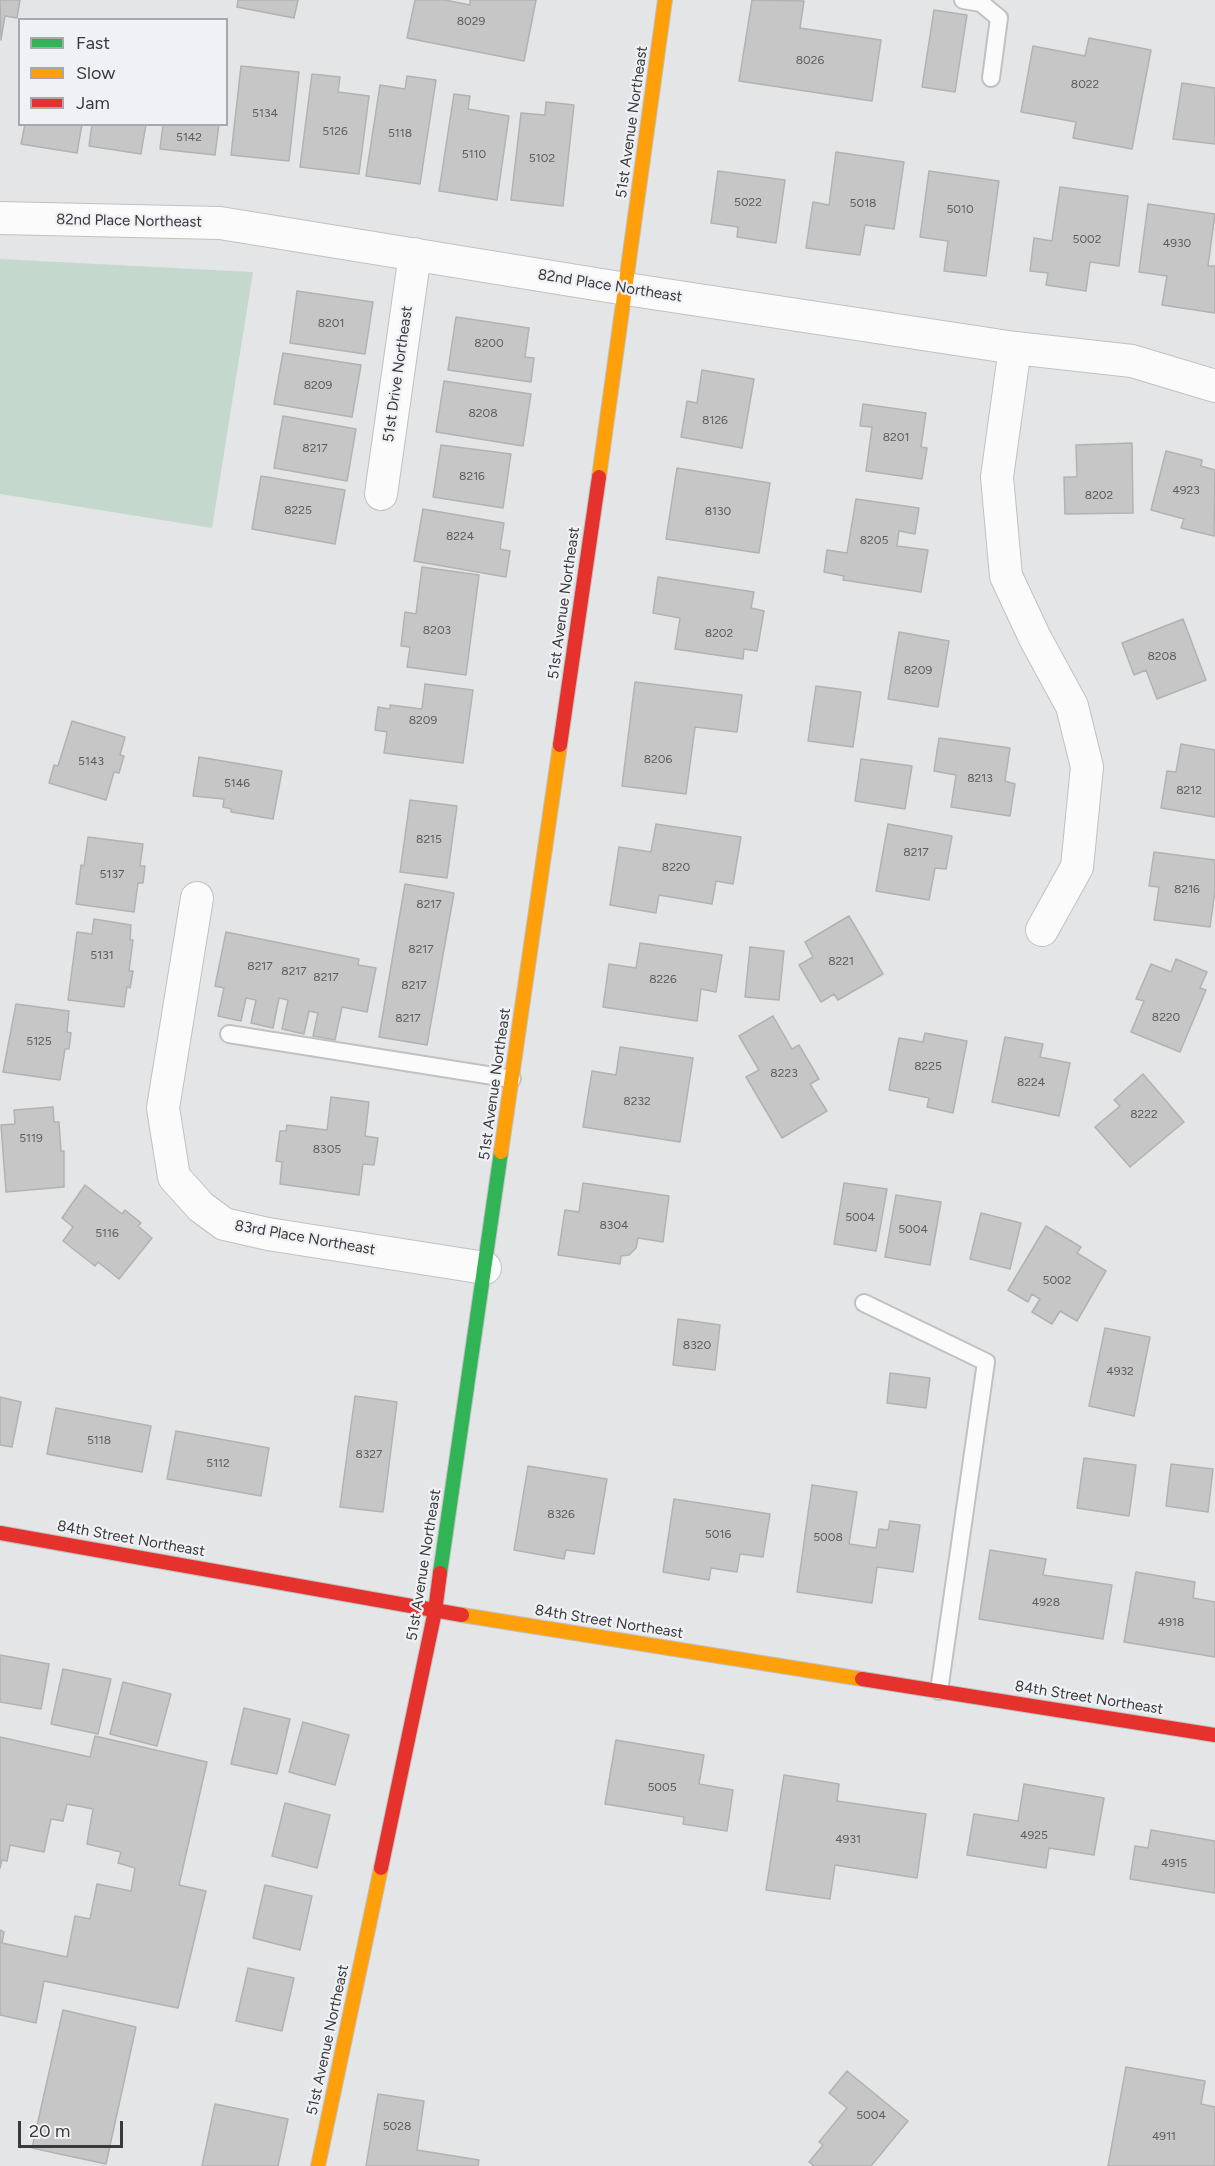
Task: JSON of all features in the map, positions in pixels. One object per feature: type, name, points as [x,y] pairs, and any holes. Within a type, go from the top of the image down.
[{"type":"street","name":"51st Avenue Northeast","points":[[318,2166],[435,1611],[626,289],[665,0]]},
{"type":"street","name":"82nd Place Northeast","points":[[0,218],[220,223],[626,289],[1015,348],[1132,361],[1215,387]]},
{"type":"street","name":"51st Drive Northeast","points":[[381,494],[414,254]]},
{"type":"street","points":[[1015,348],[997,477],[1006,576],[1035,638],[1072,706],[1086,767],[1077,867],[1042,930]]},
{"type":"street","name":"83rd Place Northeast","points":[[197,898],[163,1108],[174,1177],[201,1207],[224,1224],[268,1234],[485,1268]]},
{"type":"street","name":"84th Street Northeast","points":[[0,1533],[435,1611],[1215,1735]]},
{"type":"lane","points":[[963,0],[981,3],[999,18],[991,78]]},
{"type":"lane","points":[[230,1034],[512,1079]]},
{"type":"lane","points":[[864,1303],[986,1362],[939,1691]]},
{"type":"green space","points":[[0,259],[253,272],[212,528],[0,494]]},
{"type":"building","points":[[0,0],[20,0],[17,18],[5,16],[1,40]]},
{"type":"building","points":[[238,0],[298,0],[294,18],[237,7]]},
{"type":"building","points":[[415,0],[445,0],[470,5],[470,0],[536,0],[524,61],[407,38]]},
{"type":"building","points":[[752,0],[804,1],[800,28],[881,40],[872,101],[739,81]]},
{"type":"building","points":[[934,10],[967,15],[955,92],[922,87]]},
{"type":"building","points":[[1089,38],[1151,50],[1132,149],[1073,138],[1076,122],[1021,112],[1033,46],[1085,56]]},
{"type":"building","points":[[241,66],[299,72],[289,161],[231,155]]},
{"type":"building","points":[[312,74],[340,77],[338,92],[369,96],[359,174],[300,167]]},
{"type":"building","points":[[407,76],[436,80],[420,184],[366,176],[380,85],[405,89]]},
{"type":"building","points":[[1182,83],[1215,88],[1215,144],[1173,139]]},
{"type":"building","points":[[454,94],[470,96],[468,109],[509,116],[497,200],[439,191]]},
{"type":"building","points":[[546,102],[574,105],[563,206],[511,200],[521,113],[545,115]]},
{"type":"building","points":[[25,126],[82,126],[77,153],[21,144]]},
{"type":"building","points":[[92,126],[146,126],[141,154],[89,146]]},
{"type":"building","points":[[163,126],[219,126],[215,155],[160,149]]},
{"type":"building","points":[[836,152],[904,162],[894,229],[865,225],[860,255],[806,248],[813,202],[829,205]]},
{"type":"building","points":[[718,171],[785,180],[776,243],[737,237],[738,227],[711,223]]},
{"type":"building","points":[[929,171],[999,181],[986,276],[944,271],[948,241],[920,237]]},
{"type":"building","points":[[1060,187],[1128,196],[1119,266],[1090,262],[1086,291],[1046,285],[1048,273],[1030,271],[1034,238],[1052,241]]},
{"type":"building","points":[[1148,204],[1215,214],[1208,266],[1215,266],[1215,313],[1162,305],[1167,276],[1139,272]]},
{"type":"building","points":[[297,291],[373,302],[365,354],[290,343]]},
{"type":"building","points":[[456,317],[529,328],[525,357],[534,358],[531,382],[448,370]]},
{"type":"building","points":[[283,353],[361,365],[352,417],[274,404]]},
{"type":"building","points":[[702,370],[754,379],[742,448],[681,437],[687,401],[697,403]]},
{"type":"building","points":[[444,381],[531,394],[523,446],[436,432]]},
{"type":"building","points":[[863,404],[926,413],[921,447],[927,448],[922,479],[866,471],[872,427],[860,426]]},
{"type":"building","points":[[283,416],[356,429],[347,481],[274,468]]},
{"type":"building","points":[[1132,443],[1133,513],[1065,514],[1064,477],[1077,477],[1076,445]]},
{"type":"building","points":[[441,445],[511,454],[503,508],[433,497]]},
{"type":"building","points":[[1166,451],[1202,460],[1201,466],[1215,470],[1214,536],[1181,528],[1184,519],[1151,510]]},
{"type":"building","points":[[677,468],[770,483],[759,553],[666,539]]},
{"type":"building","points":[[261,476],[345,490],[335,544],[252,529]]},
{"type":"building","points":[[856,499],[919,508],[915,534],[899,531],[897,546],[928,550],[921,592],[843,580],[844,576],[824,572],[827,550],[847,553]]},
{"type":"building","points":[[423,509],[504,523],[500,549],[510,551],[506,577],[414,561]]},
{"type":"building","points":[[422,567],[479,575],[466,675],[407,667],[410,647],[401,646],[405,612],[416,614]]},
{"type":"building","points":[[658,577],[754,592],[751,608],[764,611],[757,651],[744,649],[743,659],[675,649],[680,618],[653,613]]},
{"type":"building","points":[[1183,619],[1206,680],[1157,699],[1146,670],[1134,675],[1122,643]]},
{"type":"building","points":[[899,632],[949,641],[938,707],[888,699]]},
{"type":"building","points":[[635,682],[742,695],[737,732],[695,727],[686,794],[622,786]]},
{"type":"building","points":[[425,684],[473,690],[463,763],[384,753],[387,732],[375,730],[378,707],[390,709],[390,705],[422,709]]},
{"type":"building","points":[[816,686],[861,692],[853,747],[808,741]]},
{"type":"building","points":[[72,721],[125,737],[120,755],[124,756],[119,773],[114,772],[106,800],[49,783],[54,765],[58,766]]},
{"type":"building","points":[[939,738],[1010,748],[1005,781],[1015,784],[1010,816],[951,807],[956,775],[934,771]]},
{"type":"building","points":[[1181,744],[1215,750],[1215,817],[1161,808],[1167,771],[1176,772]]},
{"type":"building","points":[[199,757],[282,771],[273,819],[231,812],[231,809],[223,807],[224,799],[193,796]]},
{"type":"building","points":[[861,759],[912,766],[905,809],[855,801]]},
{"type":"building","points":[[410,800],[457,806],[447,878],[400,872]]},
{"type":"building","points":[[656,824],[741,837],[733,884],[716,881],[712,904],[659,895],[656,913],[610,905],[619,847],[651,852]]},
{"type":"building","points":[[888,824],[952,836],[946,869],[935,868],[929,900],[876,891]]},
{"type":"building","points":[[88,837],[143,844],[140,866],[145,866],[143,883],[138,883],[134,912],[76,904],[81,865],[84,866]]},
{"type":"building","points":[[1154,852],[1215,860],[1215,891],[1210,927],[1154,920],[1159,887],[1149,886]]},
{"type":"building","points":[[405,884],[454,893],[427,1045],[379,1037]]},
{"type":"building","points":[[849,916],[883,974],[838,1000],[834,994],[821,1002],[799,965],[813,957],[805,942]]},
{"type":"building","points":[[94,919],[131,925],[130,940],[133,940],[129,971],[133,971],[130,988],[127,987],[124,1007],[68,1000],[77,932],[92,934]]},
{"type":"building","points":[[226,932],[359,959],[358,965],[376,968],[367,1012],[342,1007],[335,1040],[313,1036],[318,1013],[309,1011],[304,1034],[282,1029],[288,1000],[279,998],[273,1028],[251,1023],[256,1000],[246,998],[241,1021],[218,1016],[224,988],[215,986]]},
{"type":"building","points":[[640,943],[722,955],[716,992],[701,989],[697,1021],[603,1007],[609,964],[636,968]]},
{"type":"building","points":[[750,947],[784,951],[779,1000],[745,997]]},
{"type":"building","points":[[1176,959],[1207,972],[1200,988],[1206,990],[1180,1052],[1131,1032],[1144,1001],[1136,999],[1151,964],[1171,972]]},
{"type":"building","points":[[16,1004],[69,1011],[67,1032],[71,1033],[69,1049],[65,1049],[60,1080],[3,1072]]},
{"type":"building","points":[[773,1016],[792,1049],[799,1045],[819,1079],[810,1084],[827,1111],[782,1138],[746,1077],[759,1070],[739,1036]]},
{"type":"building","points":[[925,1033],[967,1041],[953,1113],[927,1107],[929,1098],[889,1090],[899,1038],[923,1042]]},
{"type":"building","points":[[1005,1037],[1043,1044],[1040,1057],[1070,1063],[1059,1116],[992,1102]]},
{"type":"building","points":[[620,1047],[693,1058],[680,1142],[583,1127],[592,1071],[616,1075]]},
{"type":"building","points":[[1143,1074],[1184,1122],[1130,1167],[1095,1127],[1120,1106],[1114,1100]]},
{"type":"building","points":[[331,1097],[369,1102],[365,1136],[378,1138],[374,1165],[363,1164],[359,1195],[280,1184],[282,1162],[276,1161],[280,1131],[286,1131],[287,1125],[327,1130]]},
{"type":"building","points":[[53,1107],[54,1122],[59,1122],[61,1151],[64,1151],[64,1187],[6,1192],[1,1125],[15,1124],[14,1110]]},
{"type":"building","points":[[583,1183],[669,1196],[663,1242],[638,1238],[636,1248],[629,1255],[621,1256],[620,1264],[558,1255],[565,1210],[579,1212]]},
{"type":"building","points":[[844,1183],[887,1189],[876,1251],[834,1244]]},
{"type":"building","points":[[85,1185],[122,1214],[125,1210],[141,1223],[138,1226],[152,1238],[119,1279],[98,1262],[95,1266],[63,1241],[73,1227],[62,1218]]},
{"type":"building","points":[[896,1195],[941,1202],[930,1265],[885,1257]]},
{"type":"building","points":[[981,1213],[1021,1223],[1010,1269],[970,1259]]},
{"type":"building","points":[[1046,1226],[1081,1247],[1077,1253],[1106,1271],[1077,1321],[1060,1311],[1052,1324],[1032,1312],[1040,1299],[1032,1294],[1028,1302],[1008,1290]]},
{"type":"building","points":[[678,1319],[720,1325],[715,1370],[673,1365]]},
{"type":"building","points":[[1105,1328],[1150,1337],[1134,1416],[1089,1406]]},
{"type":"building","points":[[890,1373],[930,1378],[926,1408],[887,1403]]},
{"type":"building","points":[[355,1396],[397,1402],[383,1512],[340,1507]]},
{"type":"building","points":[[0,1397],[21,1402],[12,1447],[0,1445]]},
{"type":"building","points":[[56,1408],[151,1426],[142,1472],[47,1454]]},
{"type":"building","points":[[176,1431],[269,1448],[261,1496],[167,1479]]},
{"type":"building","points":[[1084,1458],[1136,1465],[1129,1516],[1077,1508]]},
{"type":"building","points":[[1171,1464],[1213,1469],[1208,1512],[1166,1506]]},
{"type":"building","points":[[528,1466],[607,1479],[594,1554],[566,1550],[564,1559],[514,1550]]},
{"type":"building","points":[[812,1485],[857,1492],[849,1544],[876,1548],[879,1529],[888,1530],[890,1521],[920,1525],[913,1572],[877,1567],[872,1603],[797,1592]]},
{"type":"building","points":[[674,1499],[770,1514],[763,1557],[740,1554],[737,1572],[711,1568],[709,1580],[663,1572]]},
{"type":"building","points":[[990,1550],[1046,1559],[1043,1575],[1112,1585],[1103,1639],[979,1619]]},
{"type":"building","points":[[1136,1572],[1195,1582],[1193,1598],[1215,1602],[1215,1657],[1124,1642]]},
{"type":"building","points":[[0,1655],[49,1664],[41,1709],[0,1702]]},
{"type":"building","points":[[63,1669],[111,1679],[98,1734],[51,1724]]},
{"type":"building","points":[[123,1682],[171,1694],[157,1746],[110,1734]]},
{"type":"building","points":[[244,1708],[290,1719],[277,1774],[231,1764]]},
{"type":"building","points":[[303,1722],[349,1735],[335,1785],[289,1772]]},
{"type":"building","points":[[95,1736],[207,1762],[179,1885],[206,1891],[178,2008],[44,1981],[36,2023],[0,2015],[0,1930],[4,1932],[2,1943],[67,1957],[75,1916],[90,1919],[97,1884],[131,1891],[135,1868],[118,1863],[121,1852],[87,1844],[93,1809],[67,1804],[63,1821],[51,1819],[44,1852],[10,1845],[7,1861],[2,1860],[0,1868],[0,1737],[90,1757]]},
{"type":"building","points":[[616,1740],[704,1755],[699,1784],[733,1790],[727,1831],[683,1824],[684,1817],[605,1804]]},
{"type":"building","points":[[784,1775],[839,1784],[837,1801],[926,1814],[917,1878],[835,1865],[830,1899],[766,1890]]},
{"type":"building","points":[[1024,1784],[1104,1798],[1094,1855],[1049,1848],[1046,1868],[967,1855],[974,1814],[1018,1821]]},
{"type":"building","points":[[285,1803],[330,1815],[317,1868],[272,1856]]},
{"type":"building","points":[[1151,1830],[1215,1841],[1215,1893],[1130,1879],[1135,1846],[1148,1848]]},
{"type":"building","points":[[265,1885],[312,1896],[300,1950],[253,1938]]},
{"type":"building","points":[[248,1968],[294,1978],[282,2031],[236,2021]]},
{"type":"building","points":[[63,2010],[136,2027],[106,2164],[32,2148]]},
{"type":"building","points":[[1126,2067],[1205,2081],[1201,2104],[1215,2107],[1215,2166],[1108,2166]]},
{"type":"building","points":[[847,2071],[908,2121],[871,2166],[814,2166],[809,2162],[823,2145],[819,2142],[847,2108],[829,2093]]},
{"type":"building","points":[[378,2094],[424,2101],[417,2150],[479,2160],[478,2166],[366,2166]]},
{"type":"building","points":[[215,2104],[288,2119],[278,2166],[202,2166]]},
{"type":"traffic: fast","points":[[440,1573],[501,1152]]},
{"type":"traffic: slow","points":[[599,477],[665,0]]},
{"type":"traffic: slow","points":[[501,1152],[560,745]]},
{"type":"traffic: slow","points":[[462,1615],[862,1679]]},
{"type":"traffic: slow","points":[[318,2166],[381,1868]]},
{"type":"traffic: jam","points":[[560,745],[599,477]]},
{"type":"traffic: jam","points":[[0,1533],[462,1615]]},
{"type":"traffic: jam","points":[[381,1868],[435,1611],[440,1573]]},
{"type":"traffic: jam","points":[[862,1679],[1215,1735]]}]
